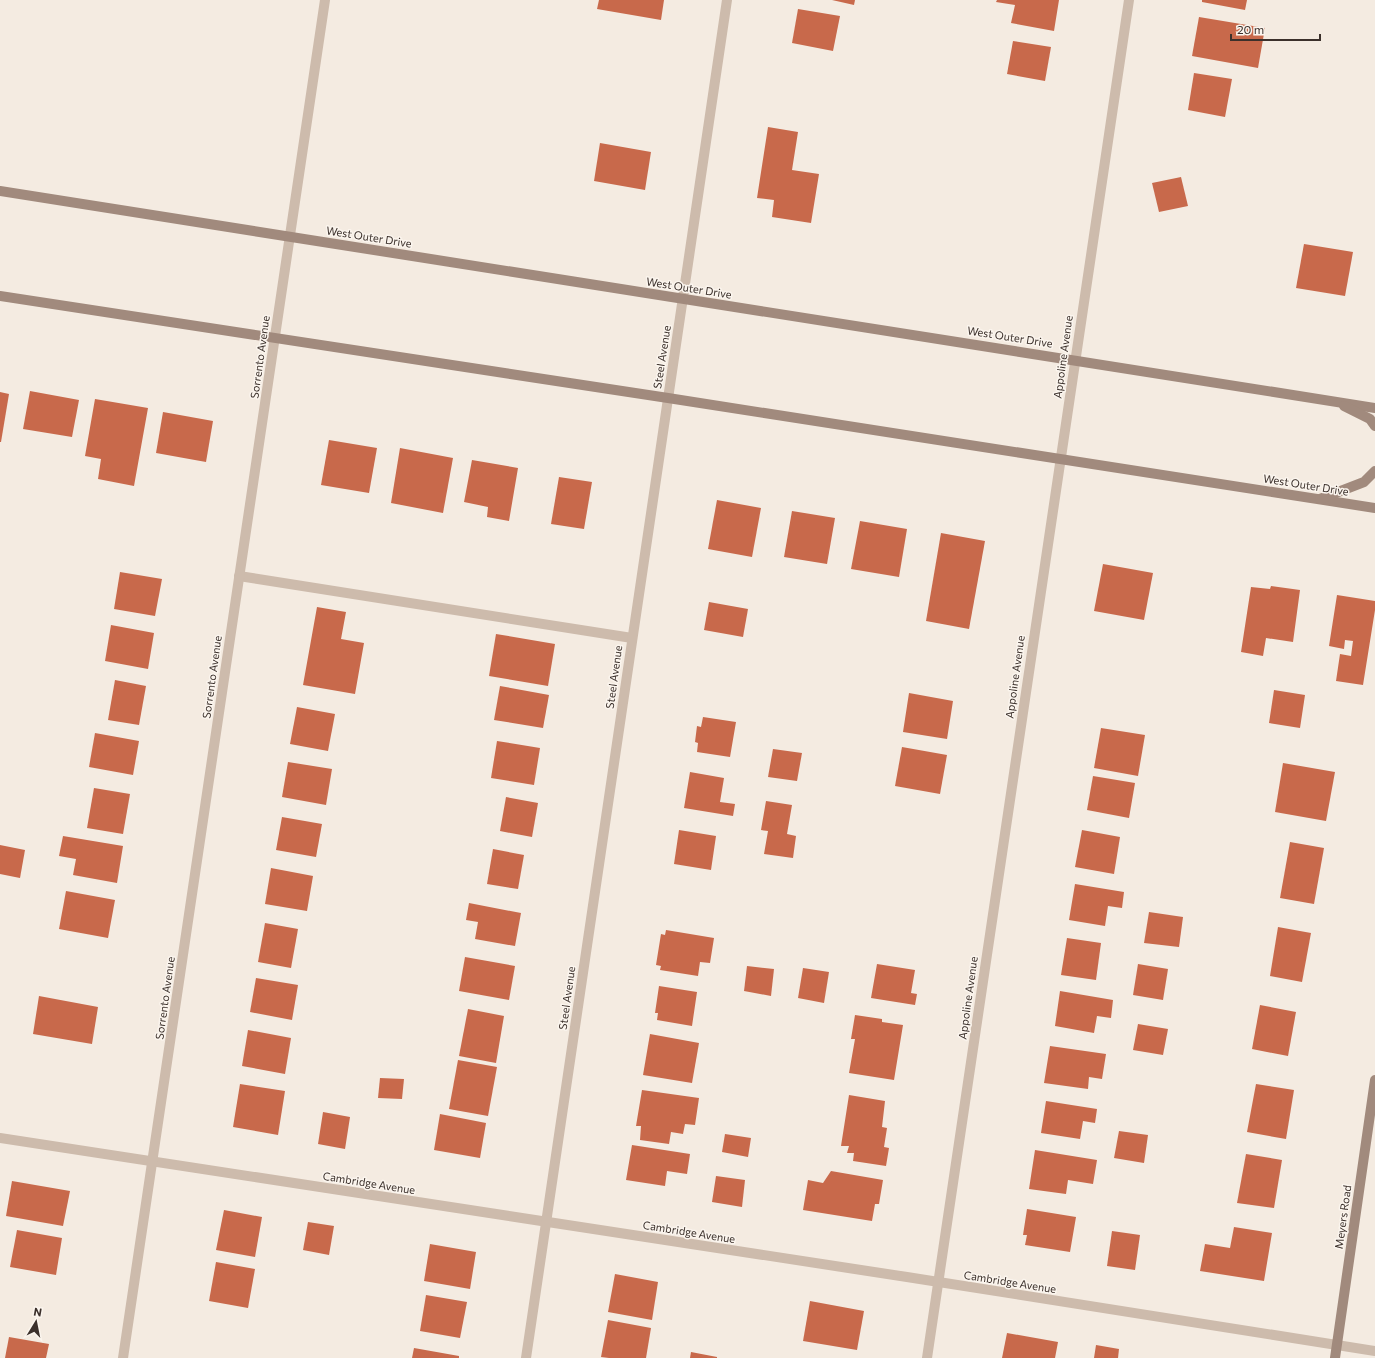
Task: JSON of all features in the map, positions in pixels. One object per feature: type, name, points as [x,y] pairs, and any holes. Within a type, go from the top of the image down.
[{"type":"main road","name":"West Outer Drive","points":[[0,191],[1375,408]]},
{"type":"main road","name":"West Outer Drive","points":[[0,296],[1375,508]]},
{"type":"main road","points":[[1335,402],[1370,419],[1375,426]]},
{"type":"main road","points":[[1320,499],[1364,482],[1375,471]]},
{"type":"main road","name":"Meyers Road","points":[[1335,1358],[1375,1080]]},
{"type":"street","name":"Sorrento Avenue","points":[[123,1358],[325,0]]},
{"type":"street","name":"Steel Avenue","points":[[526,1358],[727,0]]},
{"type":"street","name":"Appoline Avenue","points":[[928,1358],[1129,0]]},
{"type":"street","points":[[239,576],[632,638]]},
{"type":"street","name":"Cambridge Avenue","points":[[0,1138],[939,1282],[1375,1351]]},
{"type":"building","points":[[599,0],[664,0],[661,20],[597,9]]},
{"type":"building","points":[[832,0],[855,0],[854,5]]},
{"type":"building","points":[[997,0],[1059,0],[1054,31],[1011,23],[1015,5],[996,2]]},
{"type":"building","points":[[1202,0],[1247,0],[1245,10],[1202,2]]},
{"type":"building","points":[[798,9],[840,16],[833,51],[792,43]]},
{"type":"building","points":[[1199,17],[1265,28],[1258,68],[1192,56]]},
{"type":"building","points":[[1013,41],[1051,47],[1045,81],[1007,74]]},
{"type":"building","points":[[1194,73],[1232,79],[1225,117],[1188,110]]},
{"type":"building","points":[[768,127],[798,132],[792,170],[819,174],[811,223],[772,217],[774,200],[757,198]]},
{"type":"building","points":[[600,143],[651,152],[645,190],[594,181]]},
{"type":"building","points":[[1181,177],[1188,206],[1159,212],[1152,183]]},
{"type":"building","points":[[1304,244],[1353,252],[1345,296],[1296,288]]},
{"type":"building","points":[[30,391],[79,400],[72,437],[23,429]]},
{"type":"building","points":[[0,392],[9,394],[1,442],[0,442]]},
{"type":"building","points":[[95,399],[148,408],[134,486],[98,479],[101,459],[85,456]]},
{"type":"building","points":[[163,412],[213,421],[206,462],[156,453]]},
{"type":"building","points":[[329,440],[377,448],[369,493],[321,485]]},
{"type":"building","points":[[400,448],[453,458],[443,513],[391,503]]},
{"type":"building","points":[[472,460],[518,468],[509,521],[487,517],[488,507],[464,502]]},
{"type":"building","points":[[559,477],[592,482],[584,529],[551,524]]},
{"type":"building","points":[[717,500],[761,508],[752,557],[708,549]]},
{"type":"building","points":[[792,511],[835,518],[827,564],[784,557]]},
{"type":"building","points":[[860,521],[907,529],[899,577],[851,569]]},
{"type":"building","points":[[941,533],[985,541],[969,629],[926,621]]},
{"type":"building","points":[[1103,564],[1153,573],[1144,620],[1094,611]]},
{"type":"building","points":[[120,572],[162,579],[155,616],[114,609]]},
{"type":"building","points":[[1271,586],[1300,590],[1293,642],[1266,638],[1263,656],[1241,652],[1251,587],[1270,589]]},
{"type":"building","points":[[1337,595],[1375,601],[1375,610],[1363,685],[1336,681],[1340,654],[1351,656],[1353,641],[1345,640],[1344,649],[1329,646]]},
{"type":"building","points":[[709,602],[748,609],[743,637],[704,630]]},
{"type":"building","points":[[317,607],[346,612],[341,639],[364,643],[355,694],[303,685]]},
{"type":"building","points":[[111,625],[154,633],[148,669],[105,661]]},
{"type":"building","points":[[496,634],[555,644],[548,686],[489,676]]},
{"type":"building","points":[[115,680],[146,686],[139,725],[108,720]]},
{"type":"building","points":[[500,686],[549,695],[543,728],[494,720]]},
{"type":"building","points":[[1274,690],[1305,695],[1300,728],[1269,723]]},
{"type":"building","points":[[909,693],[953,701],[947,739],[903,732]]},
{"type":"building","points":[[297,707],[335,714],[328,751],[290,744]]},
{"type":"building","points":[[703,717],[736,722],[730,757],[697,752],[698,743],[695,742],[697,726],[701,727]]},
{"type":"building","points":[[1101,728],[1145,735],[1138,776],[1094,768]]},
{"type":"building","points":[[95,733],[139,741],[133,775],[89,767]]},
{"type":"building","points":[[497,741],[540,748],[534,785],[491,778]]},
{"type":"building","points":[[902,747],[947,755],[940,794],[895,786]]},
{"type":"building","points":[[773,749],[802,753],[797,781],[768,777]]},
{"type":"building","points":[[288,762],[332,769],[326,805],[282,797]]},
{"type":"building","points":[[1283,763],[1335,772],[1326,821],[1275,812]]},
{"type":"building","points":[[690,772],[724,778],[720,802],[735,804],[733,816],[684,808]]},
{"type":"building","points":[[1093,776],[1135,783],[1129,818],[1087,810]]},
{"type":"building","points":[[94,788],[130,794],[123,834],[87,828]]},
{"type":"building","points":[[506,797],[538,803],[532,837],[500,831]]},
{"type":"building","points":[[766,801],[792,805],[787,834],[796,836],[793,858],[764,854],[768,831],[761,830]]},
{"type":"building","points":[[282,817],[322,824],[316,857],[276,850]]},
{"type":"building","points":[[679,830],[716,836],[711,870],[674,864]]},
{"type":"building","points":[[1082,830],[1120,837],[1114,874],[1075,867]]},
{"type":"building","points":[[63,836],[123,846],[117,883],[73,875],[76,859],[59,856]]},
{"type":"building","points":[[1290,842],[1324,848],[1314,904],[1280,898]]},
{"type":"building","points":[[0,845],[25,850],[20,878],[0,874]]},
{"type":"building","points":[[493,849],[524,855],[518,889],[487,884]]},
{"type":"building","points":[[271,868],[313,876],[307,911],[265,904]]},
{"type":"building","points":[[1075,884],[1124,892],[1122,908],[1108,906],[1105,926],[1069,920]]},
{"type":"building","points":[[66,891],[115,900],[108,938],[59,929]]},
{"type":"building","points":[[469,903],[521,913],[515,946],[475,939],[478,922],[466,920]]},
{"type":"building","points":[[1149,912],[1183,917],[1179,947],[1144,943]]},
{"type":"building","points":[[265,923],[298,929],[291,968],[258,962]]},
{"type":"building","points":[[1278,927],[1311,933],[1302,982],[1270,976]]},
{"type":"building","points":[[666,930],[714,938],[710,963],[700,962],[698,976],[660,970],[661,966],[656,965],[661,934],[665,935]]},
{"type":"building","points":[[1067,938],[1101,943],[1096,980],[1061,975]]},
{"type":"building","points":[[465,957],[515,966],[509,1000],[459,991]]},
{"type":"building","points":[[877,964],[915,970],[911,993],[917,994],[915,1005],[871,998]]},
{"type":"building","points":[[1138,964],[1168,969],[1163,1000],[1133,995]]},
{"type":"building","points":[[747,966],[774,969],[771,996],[744,991]]},
{"type":"building","points":[[803,968],[829,972],[824,1003],[798,998]]},
{"type":"building","points":[[256,978],[298,985],[292,1020],[250,1012]]},
{"type":"building","points":[[659,986],[697,992],[692,1026],[657,1020],[658,1013],[655,1013]]},
{"type":"building","points":[[1060,991],[1113,1000],[1111,1018],[1097,1016],[1094,1033],[1055,1026]]},
{"type":"building","points":[[39,996],[98,1007],[92,1044],[33,1034]]},
{"type":"building","points":[[1260,1005],[1296,1012],[1288,1056],[1252,1049]]},
{"type":"building","points":[[468,1009],[504,1016],[496,1063],[459,1056]]},
{"type":"building","points":[[855,1015],[882,1019],[882,1022],[903,1025],[894,1080],[849,1073],[855,1039],[851,1039]]},
{"type":"building","points":[[1138,1024],[1168,1029],[1163,1055],[1133,1050]]},
{"type":"building","points":[[248,1030],[291,1038],[285,1074],[242,1066]]},
{"type":"building","points":[[650,1034],[699,1043],[692,1083],[643,1075]]},
{"type":"building","points":[[1050,1046],[1106,1054],[1102,1079],[1089,1077],[1088,1089],[1044,1083]]},
{"type":"building","points":[[458,1060],[497,1067],[488,1116],[449,1109]]},
{"type":"building","points":[[380,1078],[404,1079],[402,1099],[378,1098]]},
{"type":"building","points":[[240,1084],[285,1091],[278,1135],[233,1127]]},
{"type":"building","points":[[1256,1084],[1294,1090],[1286,1139],[1247,1132]]},
{"type":"building","points":[[642,1090],[699,1098],[695,1125],[685,1124],[683,1134],[671,1132],[669,1144],[640,1140],[641,1126],[636,1126]]},
{"type":"building","points":[[849,1095],[885,1101],[882,1127],[887,1128],[884,1147],[889,1148],[886,1166],[853,1161],[854,1153],[847,1153],[849,1146],[841,1146]]},
{"type":"building","points":[[1046,1101],[1097,1109],[1095,1123],[1083,1121],[1080,1139],[1041,1133]]},
{"type":"building","points":[[323,1112],[350,1117],[345,1149],[318,1144]]},
{"type":"building","points":[[440,1114],[486,1123],[480,1158],[434,1150]]},
{"type":"building","points":[[1119,1131],[1148,1135],[1144,1163],[1114,1158]]},
{"type":"building","points":[[725,1134],[751,1138],[748,1157],[722,1152]]},
{"type":"building","points":[[632,1145],[690,1154],[687,1174],[667,1171],[665,1186],[626,1180]]},
{"type":"building","points":[[1035,1150],[1097,1160],[1093,1184],[1068,1180],[1066,1194],[1029,1189]]},
{"type":"building","points":[[1246,1154],[1282,1160],[1274,1208],[1237,1203]]},
{"type":"building","points":[[831,1171],[883,1180],[879,1204],[875,1204],[872,1221],[803,1210],[808,1180],[823,1183]]},
{"type":"building","points":[[716,1176],[745,1180],[742,1207],[712,1202]]},
{"type":"building","points":[[12,1181],[70,1191],[63,1226],[6,1216]]},
{"type":"building","points":[[1027,1209],[1076,1217],[1070,1252],[1025,1245],[1027,1235],[1023,1235]]},
{"type":"building","points":[[224,1210],[262,1217],[255,1257],[216,1250]]},
{"type":"building","points":[[308,1222],[334,1226],[329,1255],[303,1250]]},
{"type":"building","points":[[1234,1227],[1272,1233],[1264,1281],[1200,1271],[1205,1244],[1230,1248]]},
{"type":"building","points":[[17,1230],[62,1238],[56,1275],[10,1267]]},
{"type":"building","points":[[1112,1231],[1140,1235],[1135,1270],[1107,1266]]},
{"type":"building","points":[[430,1244],[476,1252],[470,1289],[424,1281]]},
{"type":"building","points":[[216,1262],[255,1269],[248,1308],[209,1301]]},
{"type":"building","points":[[615,1274],[658,1282],[652,1320],[608,1312]]},
{"type":"building","points":[[426,1295],[467,1302],[460,1338],[420,1331]]},
{"type":"building","points":[[810,1301],[864,1311],[857,1350],[803,1341]]},
{"type":"building","points":[[608,1320],[651,1328],[646,1358],[601,1357]]},
{"type":"building","points":[[1007,1333],[1058,1342],[1055,1358],[1002,1358]]},
{"type":"building","points":[[9,1337],[49,1344],[46,1358],[5,1358]]},
{"type":"building","points":[[1096,1345],[1119,1349],[1118,1358],[1094,1358]]},
{"type":"building","points":[[414,1348],[459,1356],[459,1358],[412,1358]]},
{"type":"building","points":[[691,1352],[717,1357],[717,1358],[690,1358]]}]
